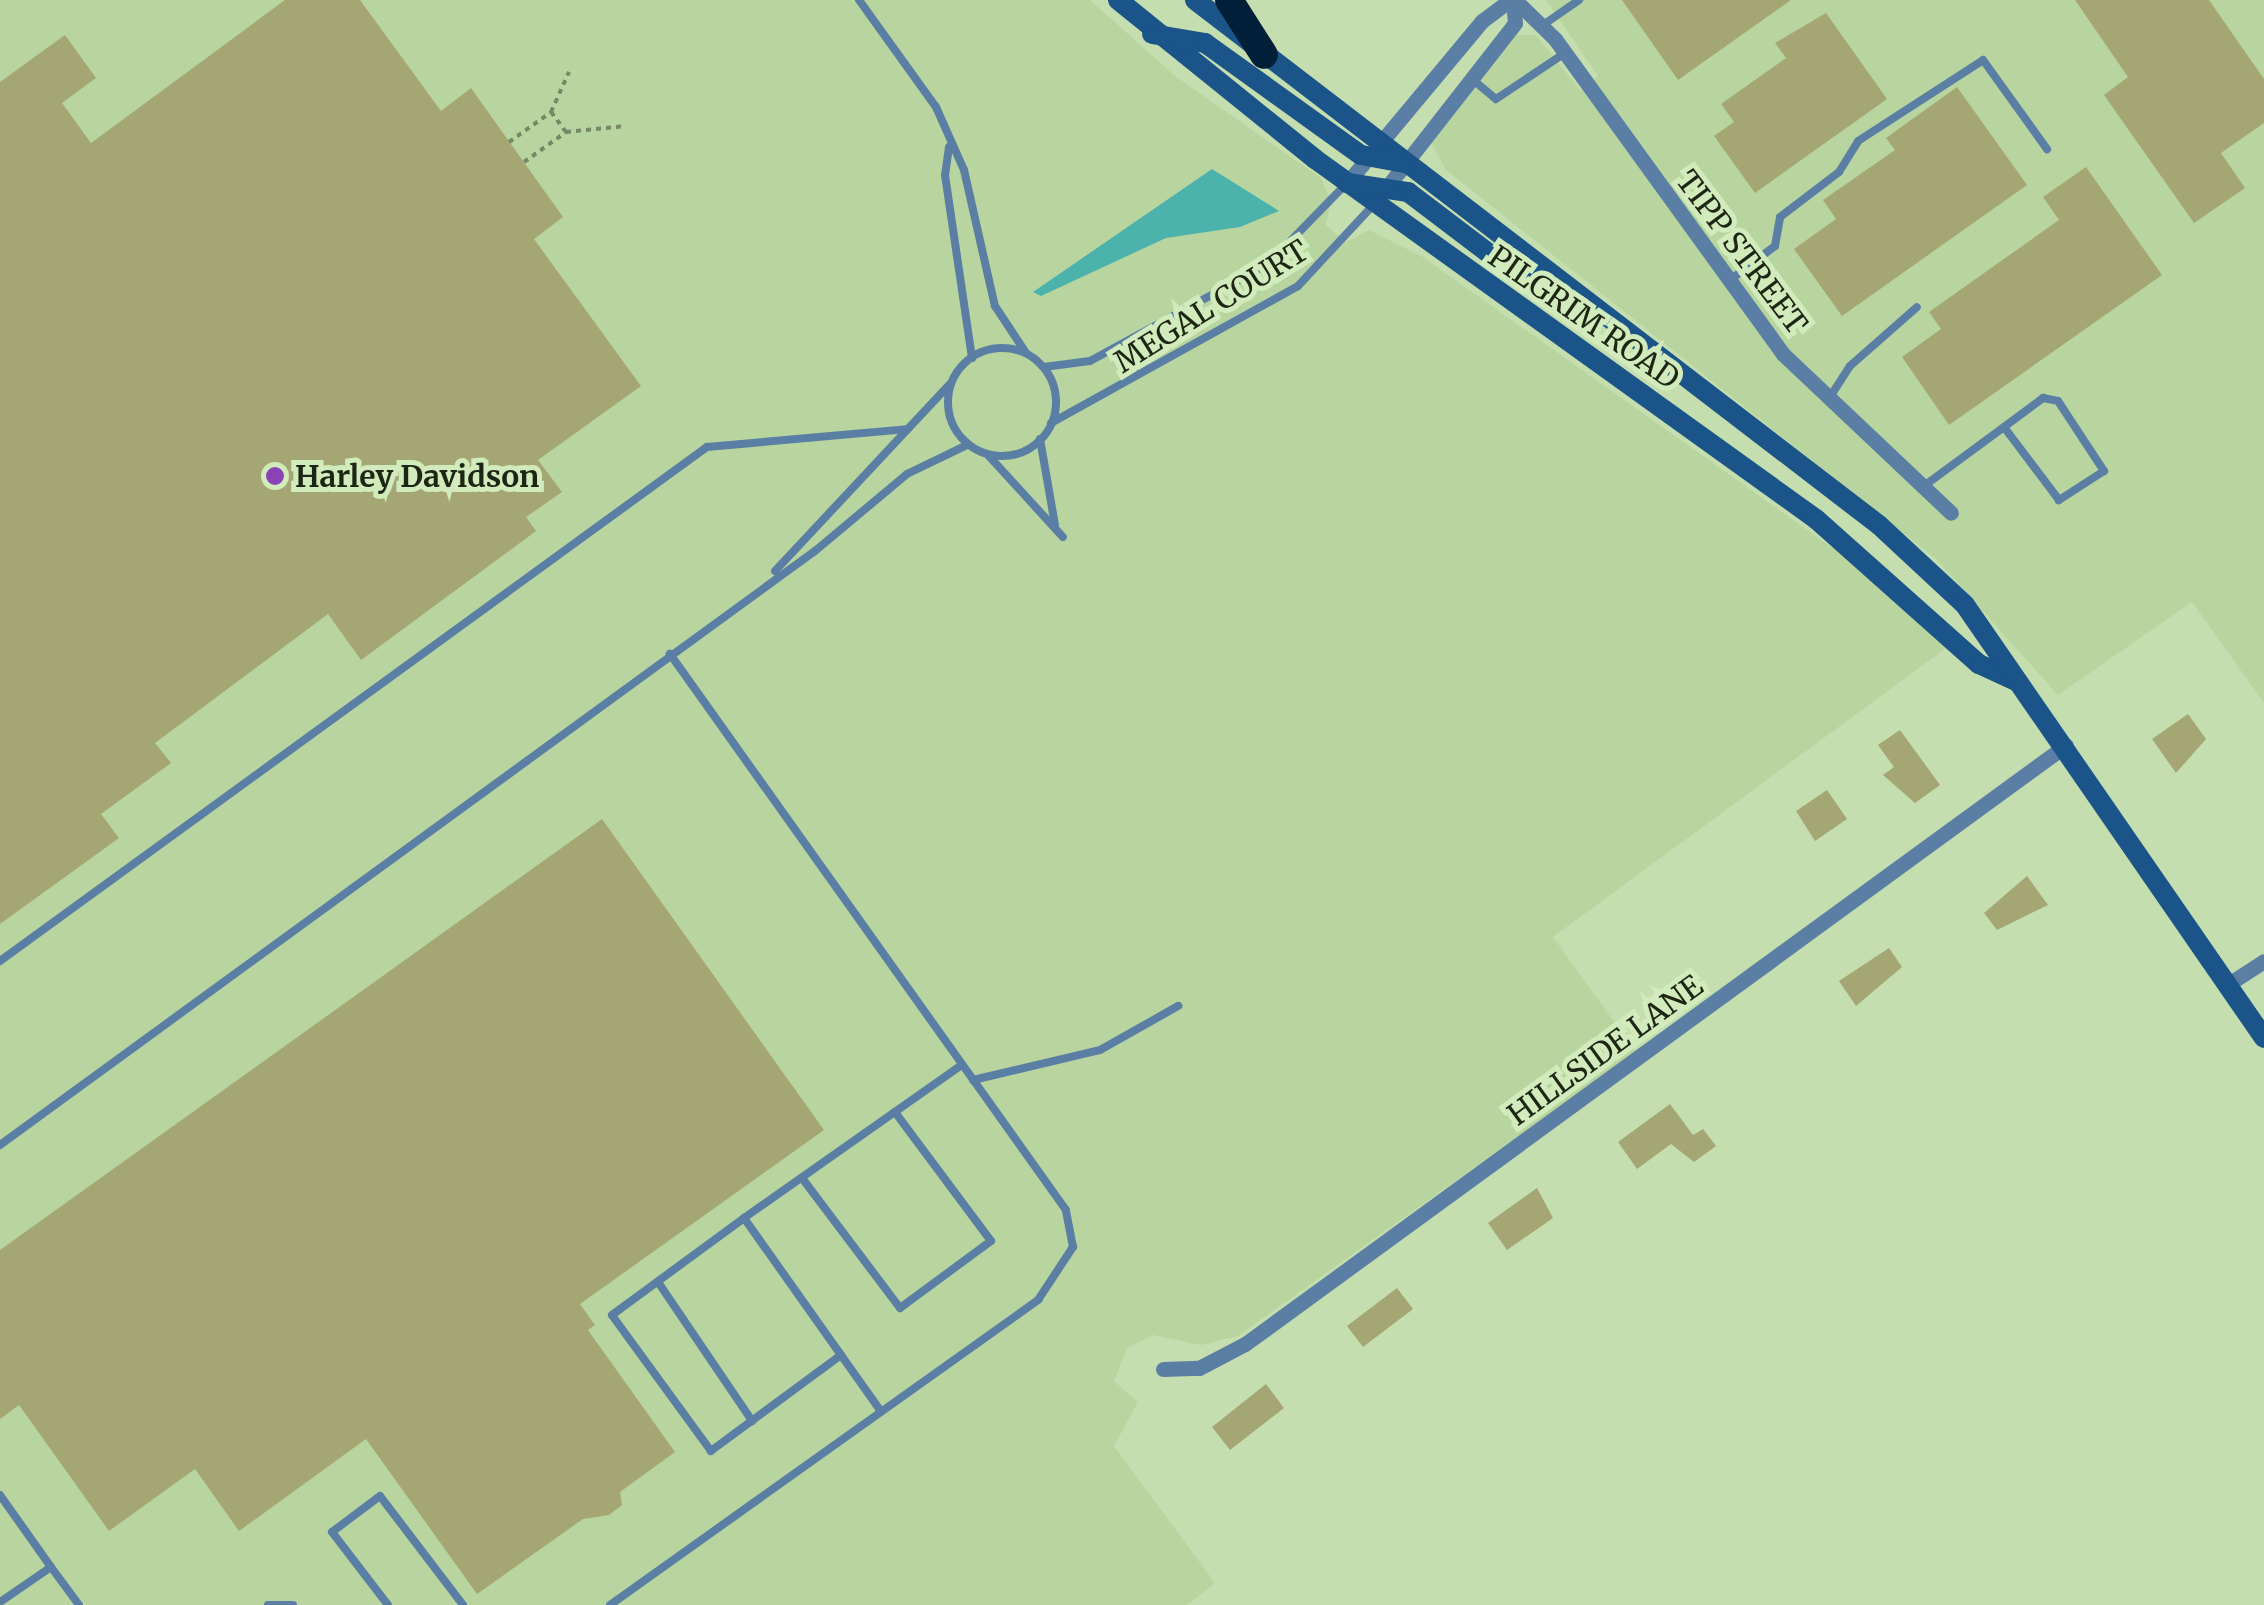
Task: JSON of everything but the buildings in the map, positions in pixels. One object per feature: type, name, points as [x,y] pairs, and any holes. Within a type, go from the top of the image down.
[{"type":"highway","points":[[1229,0],[1264,55]]},
{"type":"street","name":"PILGRIM ROAD","points":[[1118,0],[1150,34],[1347,183],[1816,519],[1978,664],[2016,681]]},
{"type":"street","points":[[1194,0],[1376,152]]},
{"type":"street","points":[[1347,183],[1482,21],[1513,0],[1515,22],[1375,203]]},
{"type":"street","name":"TIPP STREET","points":[[1513,0],[1544,26],[1728,282],[1828,400],[1928,484],[1952,513]]},
{"type":"street","points":[[1150,34],[1205,43],[1376,152],[1406,163]]},
{"type":"street","name":"PILGRIM ROAD","points":[[1406,163],[1879,524],[2003,648],[2016,681],[2066,745],[2230,982],[2264,1038]]},
{"type":"street","points":[[1347,183],[1389,184],[1516,274],[1612,321]]},
{"type":"street","name":"HILLSIDE LANE","points":[[1163,1369],[1199,1368],[1245,1344],[2066,745]]},
{"type":"street","points":[[2230,982],[2264,960]]},
{"type":"lane","points":[[859,0],[930,98],[949,147],[964,170],[995,306],[1026,353],[1044,367],[1054,387],[1051,423],[1040,440],[1010,456],[988,455]]},
{"type":"lane","points":[[1544,26],[1579,0]]},
{"type":"lane","points":[[1472,79],[1496,99],[1565,54]]},
{"type":"lane","points":[[1728,282],[1775,246],[1780,216],[1840,172],[1858,141],[1983,60],[2048,149]]},
{"type":"lane","points":[[949,147],[946,192],[972,358]]},
{"type":"lane","name":"MEGAL COURT","points":[[1044,367],[1090,361],[1267,265],[1347,183]]},
{"type":"lane","name":"MEGAL COURT","points":[[1051,423],[1298,286],[1375,203]]},
{"type":"lane","points":[[1828,400],[1850,366],[1917,307]]},
{"type":"lane","points":[[768,578],[972,358],[1004,347],[1026,353]]},
{"type":"lane","points":[[950,383],[947,406],[967,445],[988,455],[1063,536]]},
{"type":"lane","points":[[1928,484],[2004,427],[2043,398],[2058,400],[2104,472],[2059,500],[2004,427]]},
{"type":"lane","points":[[0,961],[708,447],[907,429]]},
{"type":"lane","points":[[1040,440],[1055,525]]},
{"type":"lane","points":[[0,1145],[768,578],[815,551],[907,474],[967,445]]},
{"type":"lane","points":[[610,1605],[1038,1300],[1073,1247],[1066,1210],[670,654]]},
{"type":"lane","points":[[973,1080],[1100,1050],[1178,1006]]},
{"type":"lane","points":[[842,1355],[712,1451],[612,1316],[962,1064]]},
{"type":"lane","points":[[802,1178],[900,1308],[992,1241],[895,1112]]},
{"type":"lane","points":[[744,1218],[880,1410]]},
{"type":"lane","points":[[658,1282],[752,1420]]},
{"type":"lane","points":[[0,1496],[79,1605]]},
{"type":"lane","points":[[388,1605],[332,1532],[380,1496],[463,1605]]},
{"type":"lane","points":[[2,1597],[50,1567]]},
{"type":"lane","points":[[268,1605],[293,1605]]},
{"type":"path","points":[[510,142],[551,112],[569,72]]},
{"type":"path","points":[[551,112],[566,132]]},
{"type":"path","points":[[524,162],[566,132],[626,126]]},
{"type":"shaded area","points":[[0,0],[1090,0],[1175,76],[1321,178],[1331,202],[1326,225],[1346,242],[1369,230],[1423,257],[1865,571],[1949,646],[1553,937],[1636,1052],[1238,1336],[1201,1345],[1153,1335],[1127,1348],[1114,1381],[1138,1402],[1114,1446],[1215,1583],[1187,1605],[0,1605]]},
{"type":"shaded area","points":[[1546,0],[2264,0],[2264,703],[2192,602],[2058,695],[1936,559],[1446,170],[1430,141],[1514,35],[1536,35],[1581,91],[1598,76]]},
{"type":"water","points":[[1212,169],[1279,211],[1240,227],[1166,238],[1041,296],[1033,292]]},
{"type":"place","name":"Harley Davidson","points":[[275,476]]}]
